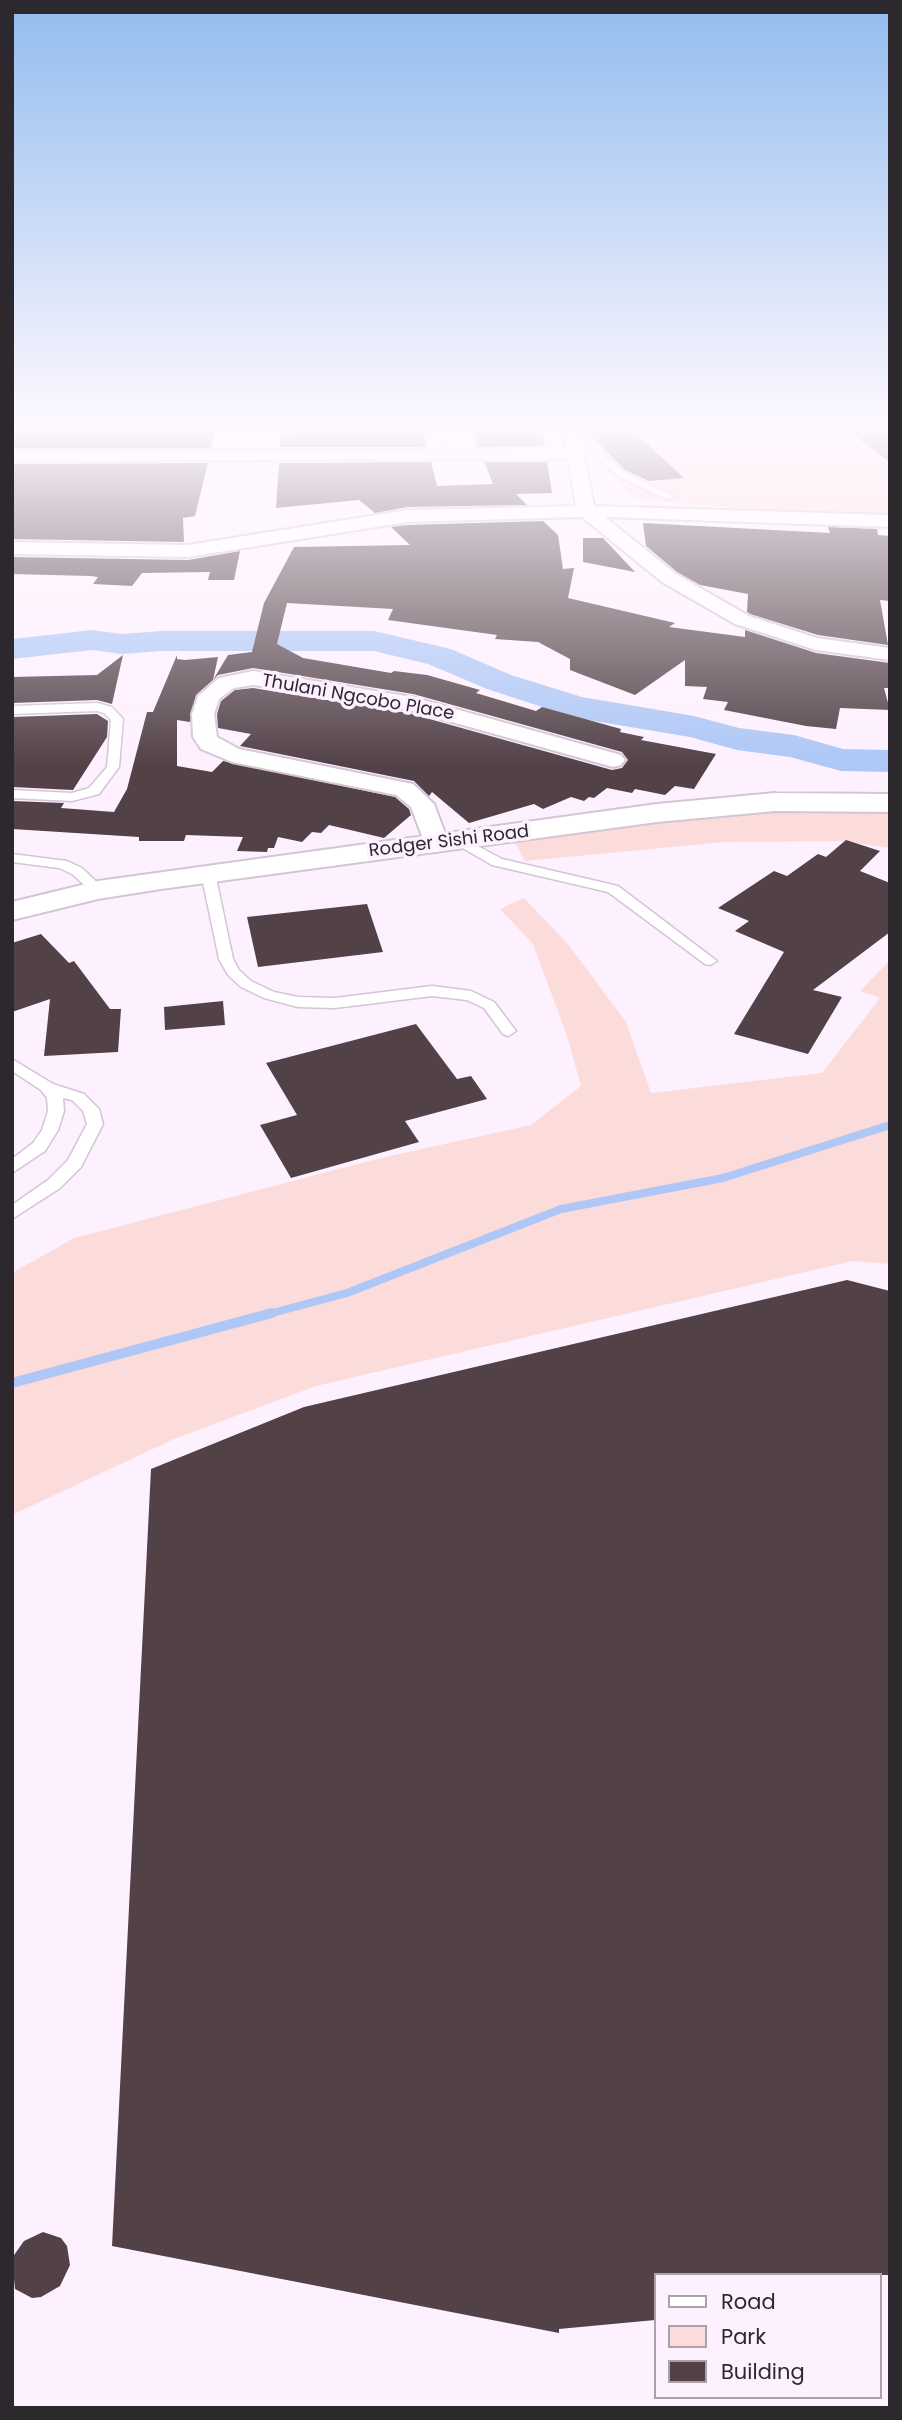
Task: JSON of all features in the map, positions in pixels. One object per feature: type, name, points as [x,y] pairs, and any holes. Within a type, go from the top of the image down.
[{"type":"street","points":[[12,548],[188,551],[265,539]]},
{"type":"street","points":[[621,539],[669,578],[742,620],[816,644],[890,654]]},
{"type":"street","name":"Thulani Ngcobo Place","points":[[448,843],[422,804],[404,789],[232,755],[209,744],[205,737],[203,714],[208,696],[227,683],[253,678],[321,687],[412,704],[613,760]]},
{"type":"street","name":"Rodger Sishi Road","points":[[12,911],[98,890],[208,873],[715,806],[798,801],[890,803]]},
{"type":"lane","points":[[12,794],[72,797],[94,791],[113,767],[117,719],[108,710],[97,707],[13,710]]},
{"type":"lane","points":[[448,843],[497,862],[613,889],[710,961]]},
{"type":"lane","points":[[12,858],[62,864],[77,871],[98,890]]},
{"type":"lane","points":[[208,873],[226,959],[233,972],[246,984],[270,995],[298,1002],[335,1003],[432,992],[471,996],[489,1005],[508,1031]]},
{"type":"lane","points":[[12,1213],[54,1184],[75,1163],[94,1124],[91,1109],[78,1097],[47,1087],[17,1071]]},
{"type":"lane","points":[[12,1168],[39,1147],[50,1130],[56,1111],[55,1097],[47,1087]]},
{"type":"green space","points":[[890,803],[890,848],[839,841],[725,842],[525,861],[511,835],[656,814]]},
{"type":"green space","points":[[524,898],[568,944],[626,1022],[651,1093],[822,1073],[880,998],[860,991],[890,960],[890,1264],[853,1261],[316,1386],[174,1439],[12,1515],[12,1273],[74,1238],[381,1158],[531,1125],[581,1086],[567,1036],[533,944],[500,909]]},
{"type":"building","points":[[12,539],[184,539],[184,542]]},
{"type":"building","points":[[404,539],[559,539],[563,569],[574,568],[568,598],[675,623],[669,627],[745,637],[745,630],[816,653],[890,663],[890,688],[884,688],[890,710],[840,708],[836,729],[806,726],[724,710],[728,702],[703,699],[707,687],[685,686],[685,660],[635,695],[570,670],[570,659],[538,642],[495,639],[497,635],[388,620],[393,609],[287,603],[277,644],[303,658],[391,673],[394,671],[427,675],[480,690],[476,693],[536,711],[542,707],[621,729],[620,732],[644,737],[641,740],[716,754],[694,789],[675,786],[665,795],[635,789],[632,793],[607,788],[594,798],[589,797],[584,801],[571,797],[543,809],[534,804],[469,823],[432,792],[429,796],[414,781],[240,746],[251,734],[218,728],[217,714],[221,701],[235,690],[253,688],[408,713],[612,770],[622,768],[628,760],[622,752],[413,694],[253,668],[218,675],[213,680],[228,655],[252,652],[264,603],[294,547],[410,545]]},
{"type":"building","points":[[583,539],[604,539],[635,572],[583,562]]},
{"type":"building","points":[[645,539],[890,539],[890,601],[880,600],[888,645],[818,635],[750,614],[747,612],[748,594],[700,585],[677,572],[646,546]]},
{"type":"building","points":[[240,551],[234,580],[208,580],[210,572],[142,573],[132,586],[93,584],[98,577],[90,576],[12,574],[12,557],[188,560]]},
{"type":"building","points":[[123,655],[112,704],[97,700],[12,703],[12,677],[97,675]]},
{"type":"building","points":[[177,655],[177,659],[185,660],[218,657],[213,680],[196,695],[190,722],[177,720],[177,766],[212,772],[223,761],[395,797],[409,809],[411,815],[384,838],[329,825],[321,833],[312,832],[302,842],[278,837],[274,848],[268,848],[267,852],[237,851],[243,837],[186,835],[184,841],[139,841],[139,837],[12,829],[12,801],[64,803],[61,808],[114,812],[127,789],[147,712],[153,712]]},
{"type":"building","points":[[97,714],[108,721],[107,737],[73,790],[12,787],[12,717]]},
{"type":"building","points":[[846,840],[880,851],[860,871],[890,883],[890,932],[813,990],[842,997],[808,1054],[734,1034],[784,952],[735,931],[749,921],[718,908],[774,871],[787,876],[818,854],[826,857]]},
{"type":"building","points":[[367,904],[383,952],[258,967],[247,917]]},
{"type":"building","points":[[41,934],[69,963],[74,961],[110,1009],[121,1009],[118,1052],[44,1056],[50,999],[12,1012],[12,943]]},
{"type":"building","points":[[223,1001],[225,1025],[165,1030],[164,1007]]},
{"type":"building","points":[[416,1024],[457,1079],[471,1076],[487,1099],[405,1121],[419,1142],[291,1178],[260,1125],[297,1115],[266,1063]]},
{"type":"building","points":[[847,1280],[890,1291],[890,2275],[654,2273],[654,2320],[559,2329],[559,2333],[112,2246],[151,1469],[304,1407]]},
{"type":"building","points":[[43,2232],[61,2238],[67,2246],[70,2265],[60,2286],[41,2297],[32,2298],[15,2289],[12,2258],[24,2241]]},
{"type":"waterway","points":[[12,649],[92,640],[122,644],[161,641],[374,641],[439,656],[499,682],[576,707],[694,727],[737,739],[794,746],[841,760],[890,761]]},
{"type":"waterway","points":[[265,1315],[347,1293],[561,1209],[723,1178],[890,1125]]},
{"type":"waterway","points":[[12,1383],[272,1313]]}]
